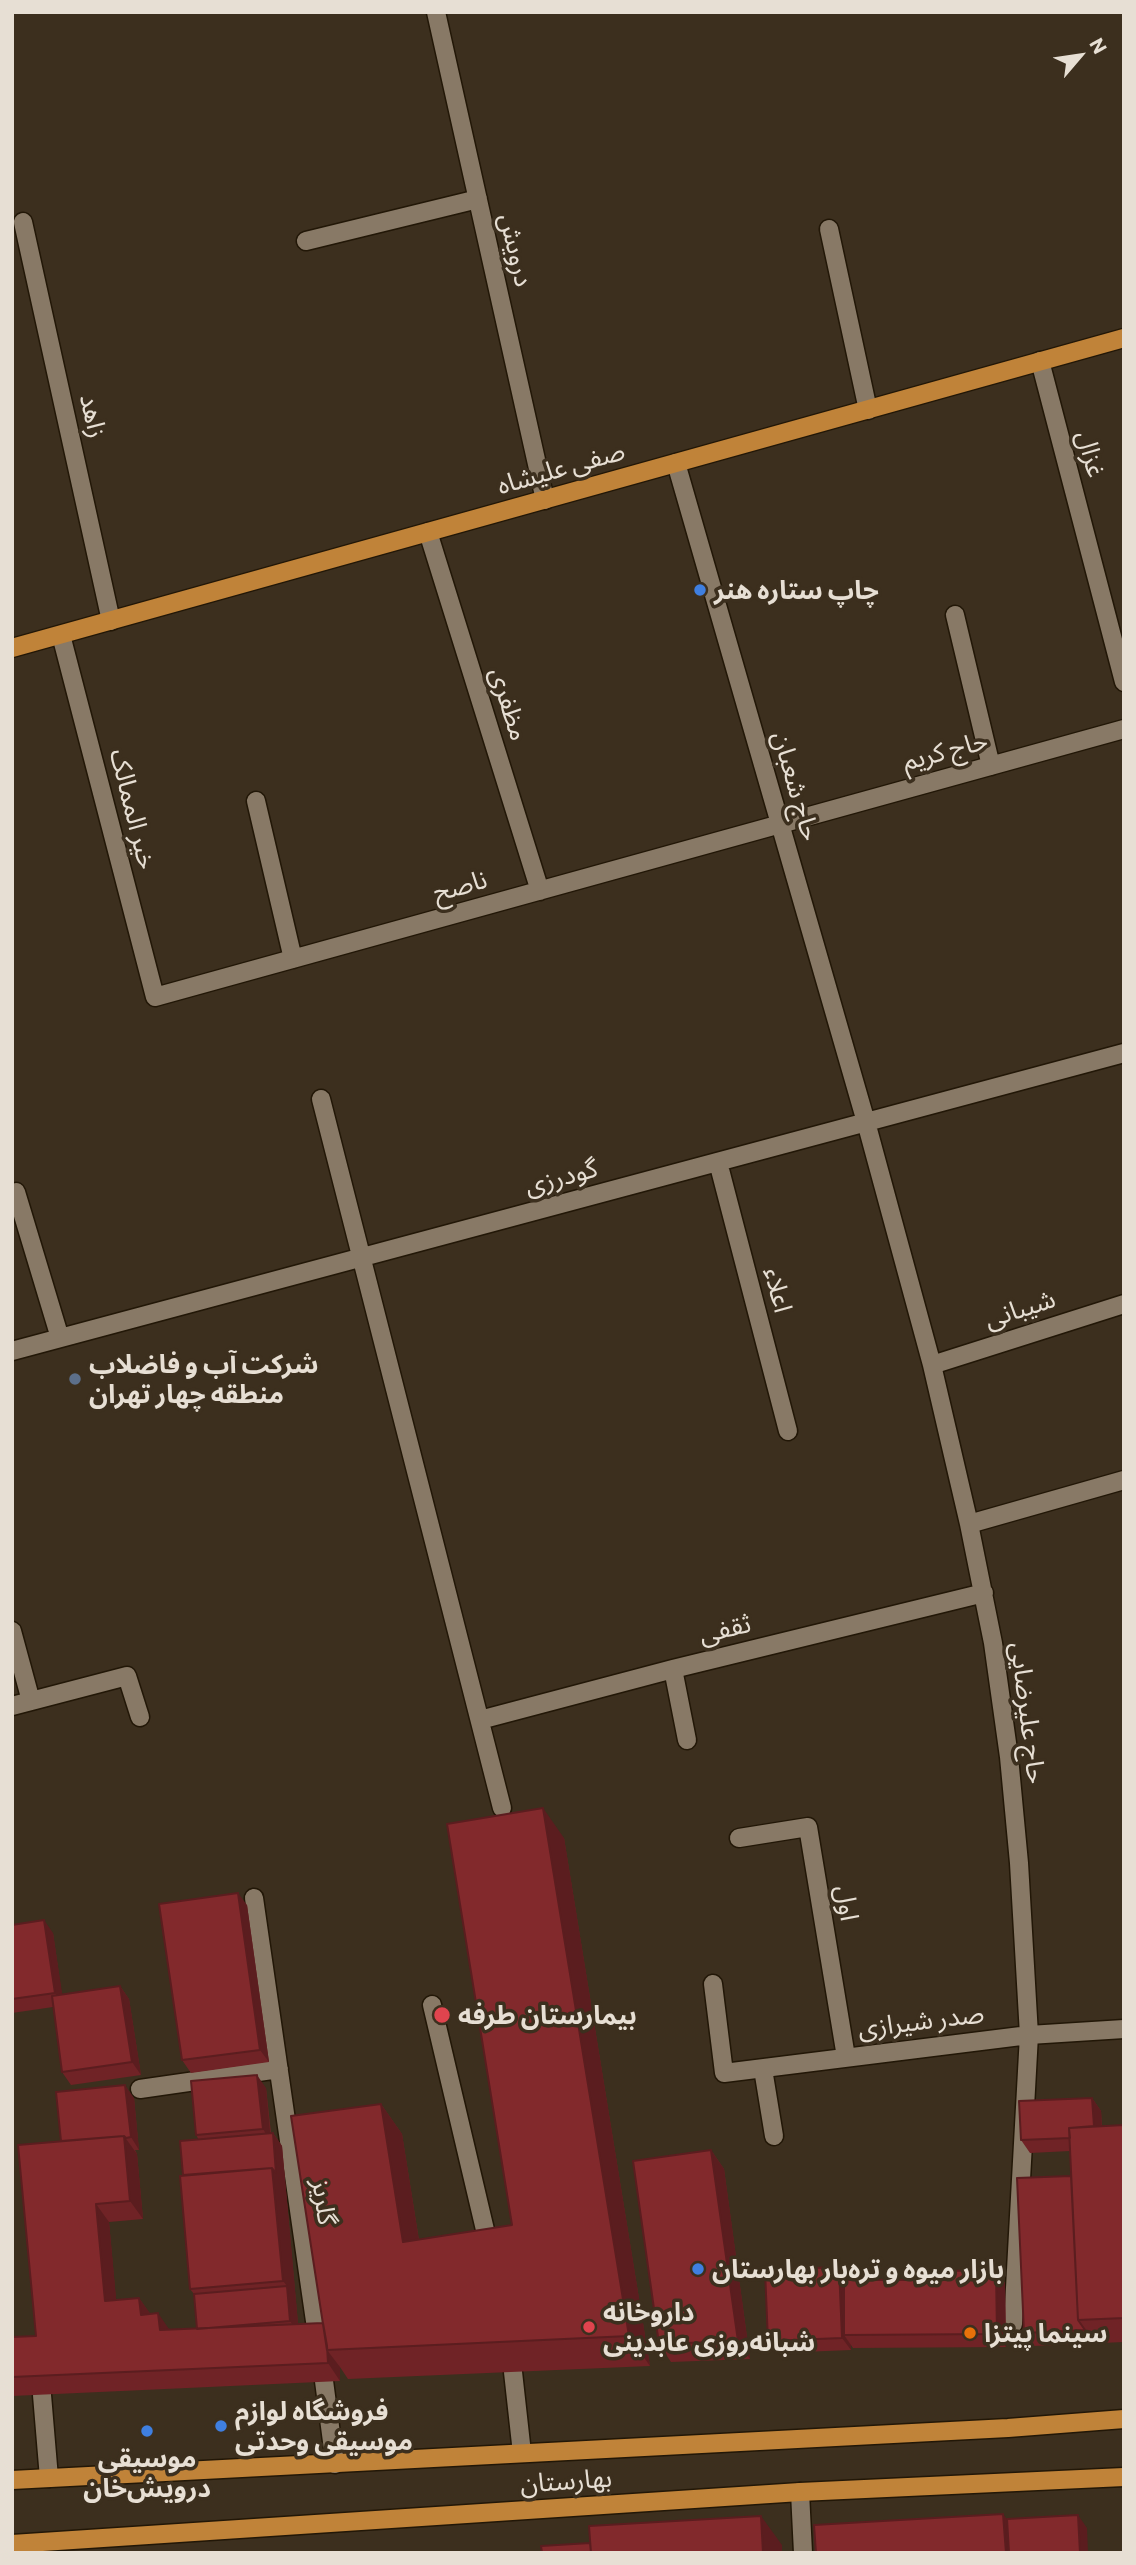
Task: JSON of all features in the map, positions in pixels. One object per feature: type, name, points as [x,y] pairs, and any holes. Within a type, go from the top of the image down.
[{"type":"main road","name":"صفی علیشاه","points":[[12,648],[1124,338]]},
{"type":"main road","name":"بهارستان","points":[[12,2480],[1124,2419]]},
{"type":"main road","name":"بهارستان","points":[[12,2544],[800,2492],[1124,2477]]},
{"type":"street","name":"درویش","points":[[436,12],[545,500]]},
{"type":"street","points":[[306,241],[478,200]]},
{"type":"street","name":"زاهد","points":[[23,222],[111,621]]},
{"type":"street","points":[[829,229],[868,410]]},
{"type":"street","name":"غزال","points":[[1040,361],[1124,682]]},
{"type":"street","name":"حاج شعبان","points":[[676,463],[866,1122]]},
{"type":"street","name":"مظفری","points":[[428,532],[540,891]]},
{"type":"street","points":[[954,615],[991,766]]},
{"type":"street","name":"خیر الممالک","points":[[61,635],[155,997]]},
{"type":"street","name":"حاج کریم","points":[[779,824],[1124,729]]},
{"type":"street","points":[[256,802],[293,959]]},
{"type":"street","name":"ناصح","points":[[155,997],[779,824]]},
{"type":"street","name":"گودرزی","points":[[12,1351],[1124,1053]]},
{"type":"street","points":[[321,1099],[502,1808]]},
{"type":"street","name":"حاج علیرضایی","points":[[866,1122],[932,1365],[969,1524],[993,1643],[1009,1757],[1029,2035],[1013,2324]]},
{"type":"street","name":"اعلاء","points":[[718,1162],[788,1431]]},
{"type":"street","points":[[16,1192],[60,1338]]},
{"type":"street","name":"شیبانی","points":[[932,1365],[1124,1304]]},
{"type":"street","points":[[969,1524],[1124,1480]]},
{"type":"street","name":"ثقفی","points":[[480,1720],[984,1592]]},
{"type":"street","points":[[12,1631],[31,1701]]},
{"type":"street","points":[[673,1669],[687,1740]]},
{"type":"street","points":[[12,1706],[127,1676],[140,1717]]},
{"type":"street","name":"اول","points":[[739,1838],[808,1827],[846,2057]]},
{"type":"street","name":"گلریز","points":[[254,1898],[318,2342]]},
{"type":"street","name":"صدر شیرازی","points":[[713,1984],[724,2073],[1029,2035],[1124,2029]]},
{"type":"street","points":[[432,2005],[492,2261]]},
{"type":"street","points":[[140,2089],[279,2069]]},
{"type":"street","points":[[763,2069],[774,2136]]},
{"type":"street","points":[[513,2372],[522,2453]]},
{"type":"street","points":[[324,2381],[335,2464]]},
{"type":"street","points":[[42,2395],[49,2478]]},
{"type":"street","points":[[800,2492],[803,2553]]},
{"type":"building","points":[[543,1808],[629,2336],[327,2350],[291,2116],[381,2104],[403,2242],[512,2225],[447,1824]]},
{"type":"building","points":[[238,1893],[260,2050],[182,2060],[159,1904]]},
{"type":"building","points":[[44,1920],[55,1993],[12,1999],[12,1925]]},
{"type":"building","points":[[120,1986],[132,2062],[62,2072],[52,1996]]},
{"type":"building","points":[[257,2075],[263,2129],[196,2135],[191,2081]]},
{"type":"building","points":[[125,2085],[131,2137],[61,2141],[56,2092]]},
{"type":"building","points":[[1092,2098],[1094,2126],[1069,2128],[1070,2138],[1021,2140],[1019,2101]]},
{"type":"building","points":[[1124,2125],[1124,2318],[1078,2320],[1069,2128]]},
{"type":"building","points":[[273,2133],[276,2173],[272,2168],[183,2175],[180,2141]]},
{"type":"building","points":[[124,2136],[130,2201],[96,2204],[105,2301],[139,2298],[141,2315],[158,2313],[160,2330],[323,2323],[328,2363],[12,2377],[12,2337],[36,2336],[18,2145]]},
{"type":"building","name":"بازار میوه و تره‌بار بهارستان","points":[[711,2150],[738,2341],[659,2344],[633,2161]]},
{"type":"building","points":[[272,2168],[283,2281],[190,2289],[180,2176]]},
{"type":"building","points":[[1071,2176],[1078,2320],[1085,2330],[1024,2333],[1017,2178]]},
{"type":"building","points":[[839,2267],[842,2338],[768,2341],[765,2270]]},
{"type":"building","points":[[996,2270],[997,2334],[844,2335],[844,2280],[946,2280],[946,2271]]},
{"type":"building","points":[[287,2286],[290,2321],[197,2329],[194,2294]]},
{"type":"building","points":[[1003,2514],[1006,2553],[816,2553],[814,2525]]},
{"type":"building","points":[[1078,2515],[1080,2553],[1009,2553],[1007,2519]]},
{"type":"building","points":[[761,2516],[763,2553],[591,2553],[589,2526]]},
{"type":"building","points":[[590,2543],[591,2553],[542,2553],[541,2546]]},
{"type":"place","name":"چاپ ستاره هنر","points":[[700,590]]},
{"type":"place","name":"شرکت آب و فاضلاب منطقه چهار تهران","points":[[75,1379]]},
{"type":"place","name":"بیمارستان طرفه","points":[[442,2015]]},
{"type":"place","name":"بازار میوه و تره‌بار بهارستان","points":[[698,2269]]},
{"type":"place","name":"داروخانه شبانه‌روزی عابدینی","points":[[589,2327]]},
{"type":"place","name":"سینما پیتزا","points":[[970,2333]]},
{"type":"place","name":"فروشگاه لوازم موسیقی وحدتی","points":[[221,2426]]},
{"type":"place","name":"موسیقی درویش‌خان","points":[[147,2431]]}]
